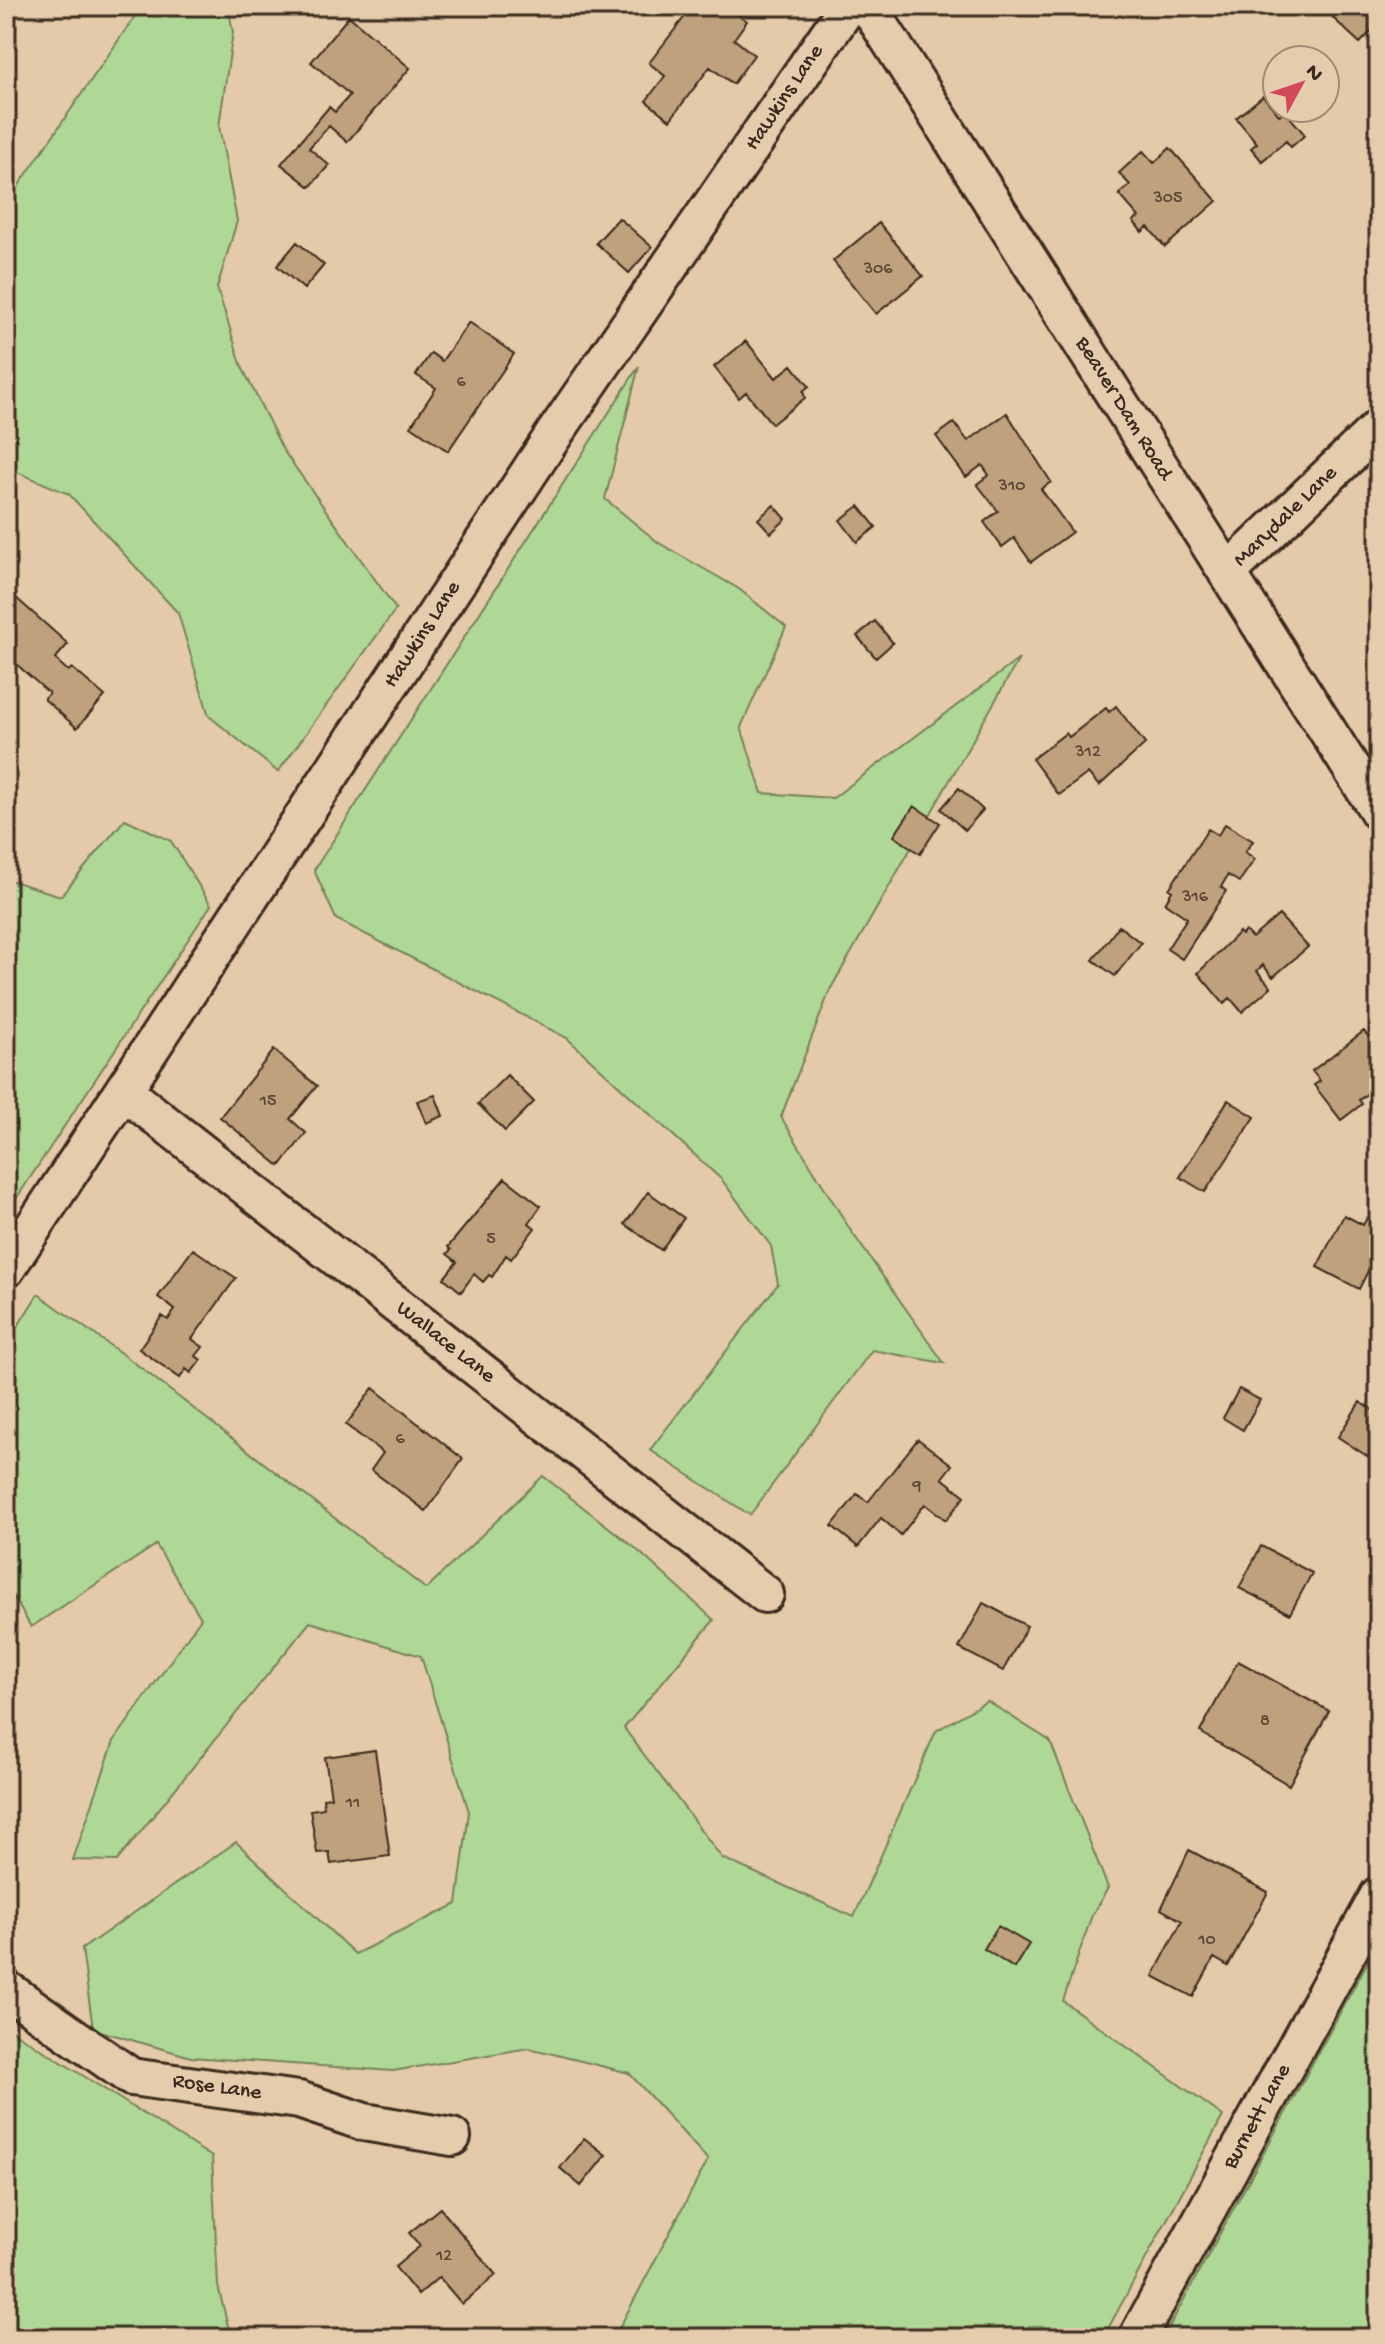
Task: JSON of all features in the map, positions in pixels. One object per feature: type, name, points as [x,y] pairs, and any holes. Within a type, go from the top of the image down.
[{"type":"street","name":"Hawkins Lane","points":[[6,1269],[555,433],[848,6]]},
{"type":"street","name":"Beaver Dam Road","points":[[868,6],[1379,812]]},
{"type":"street","name":"Marydale Lane","points":[[1227,573],[1379,427]]},
{"type":"street","name":"Wallace Lane","points":[[125,1092],[765,1594]]},
{"type":"street","name":"Burnett Lane","points":[[1137,2338],[1379,1895]]},
{"type":"street","name":"Rose Lane","points":[[6,1989],[131,2077],[299,2100],[364,2122],[452,2137]]},
{"type":"green space","points":[[142,6],[228,6],[233,32],[219,126],[237,221],[217,288],[242,367],[283,450],[396,609],[278,772],[209,716],[178,613],[69,494],[10,469],[6,471],[6,204]]},
{"type":"green space","points":[[639,366],[605,499],[659,543],[739,589],[786,627],[741,727],[762,793],[833,798],[1019,659],[830,990],[781,1117],[851,1231],[944,1363],[872,1350],[750,1515],[650,1450],[778,1284],[771,1246],[722,1180],[567,1038],[336,919],[314,870]]},
{"type":"green space","points":[[125,819],[171,841],[211,905],[6,1214],[6,879],[61,896]]},
{"type":"green space","points":[[38,1294],[136,1364],[426,1589],[543,1476],[634,1547],[714,1620],[624,1728],[722,1858],[854,1917],[936,1731],[987,1701],[1050,1741],[1108,1888],[1092,1915],[1063,2001],[1223,2116],[1103,2338],[614,2338],[708,2160],[629,2073],[529,2048],[393,2071],[191,2057],[93,2029],[82,1949],[236,1842],[355,1954],[457,1904],[469,1812],[421,1656],[310,1622],[117,1861],[73,1860],[114,1741],[201,1618],[156,1545],[31,1627],[6,1584],[6,1345]]},
{"type":"green space","points":[[1379,1941],[1379,2338],[1163,2338]]},
{"type":"green space","points":[[6,2027],[212,2157],[218,2286],[231,2338],[13,2338],[6,2283]]},
{"type":"building","points":[[693,6],[727,6],[747,21],[734,39],[754,55],[733,84],[710,67],[670,120],[646,101],[665,76],[649,63]]},
{"type":"building","points":[[1340,6],[1379,6],[1379,23],[1360,43],[1333,18]]},
{"type":"building","points":[[349,16],[410,68],[347,142],[329,126],[309,148],[329,165],[310,187],[281,164],[329,107],[335,112],[350,95],[311,62]]},
{"type":"building","points":[[1261,98],[1261,124],[1296,124],[1305,135],[1291,147],[1286,141],[1262,161],[1251,148],[1257,143],[1236,118]]},
{"type":"building","points":[[1170,148],[1217,201],[1165,247],[1148,227],[1142,232],[1133,221],[1139,217],[1119,194],[1130,185],[1119,173],[1143,151],[1154,163]]},
{"type":"building","points":[[619,218],[652,247],[629,273],[596,243]]},
{"type":"building","points":[[879,223],[923,276],[876,314],[833,261]]},
{"type":"building","points":[[297,242],[324,265],[304,289],[277,266]]},
{"type":"building","points":[[469,322],[514,354],[448,451],[411,426],[436,388],[416,375],[431,353],[442,361]]},
{"type":"building","points":[[746,341],[776,378],[792,365],[809,386],[803,391],[805,398],[772,424],[746,392],[739,398],[714,367]]},
{"type":"building","points":[[1007,413],[1051,482],[1041,489],[1072,532],[1031,562],[1014,538],[1002,547],[984,522],[998,511],[977,484],[989,475],[982,465],[966,477],[936,436],[954,423],[968,441]]},
{"type":"building","points":[[774,505],[786,519],[771,533],[758,519]]},
{"type":"building","points":[[859,506],[876,527],[857,542],[840,520]]},
{"type":"building","points":[[6,589],[68,644],[55,659],[68,671],[72,668],[105,696],[77,728],[44,699],[49,693],[6,655]]},
{"type":"building","points":[[875,621],[893,643],[876,658],[857,636]]},
{"type":"building","points":[[1116,706],[1145,744],[1099,786],[1088,773],[1059,795],[1032,759],[1066,733],[1069,737],[1106,708],[1109,712]]},
{"type":"building","points":[[959,788],[983,810],[965,830],[941,809]]},
{"type":"building","points":[[914,806],[940,823],[920,854],[894,836]]},
{"type":"building","points":[[1225,824],[1253,841],[1245,852],[1255,859],[1239,882],[1228,875],[1221,887],[1226,891],[1182,959],[1167,949],[1187,918],[1165,903],[1172,891],[1169,889],[1208,829],[1218,835]]},
{"type":"building","points":[[1279,915],[1308,947],[1273,977],[1263,965],[1257,971],[1271,987],[1242,1012],[1230,998],[1224,1004],[1198,973],[1239,932],[1242,935],[1245,931],[1252,938]]},
{"type":"building","points":[[1119,926],[1141,943],[1115,976],[1093,960]]},
{"type":"building","points":[[1364,1031],[1379,1051],[1379,1102],[1376,1104],[1368,1093],[1359,1100],[1362,1104],[1341,1120],[1314,1085],[1320,1081],[1312,1071]]},
{"type":"building","points":[[274,1050],[317,1086],[290,1119],[306,1133],[280,1166],[220,1117]]},
{"type":"building","points":[[507,1075],[534,1102],[505,1131],[478,1104]]},
{"type":"building","points":[[435,1095],[443,1116],[426,1123],[417,1101]]},
{"type":"building","points":[[1228,1100],[1255,1117],[1205,1192],[1180,1177]]},
{"type":"building","points":[[505,1178],[541,1206],[529,1223],[535,1228],[511,1259],[506,1255],[492,1277],[489,1275],[483,1282],[474,1274],[461,1292],[444,1278],[457,1262],[447,1254],[451,1250],[448,1247]]},
{"type":"building","points":[[648,1192],[684,1218],[661,1250],[625,1224]]},
{"type":"building","points":[[1344,1215],[1363,1225],[1367,1218],[1379,1224],[1379,1249],[1359,1289],[1317,1267]]},
{"type":"building","points":[[193,1249],[236,1278],[192,1339],[203,1347],[196,1356],[201,1360],[191,1373],[186,1369],[180,1378],[139,1349],[162,1316],[168,1320],[175,1310],[158,1297]]},
{"type":"building","points":[[373,1388],[463,1459],[426,1511],[371,1470],[383,1453],[346,1425]]},
{"type":"building","points":[[1239,1389],[1260,1400],[1243,1430],[1223,1418]]},
{"type":"building","points":[[1360,1402],[1379,1414],[1379,1464],[1338,1437]]},
{"type":"building","points":[[918,1439],[952,1465],[942,1478],[965,1496],[946,1520],[925,1504],[901,1535],[881,1518],[858,1547],[832,1526],[857,1494],[868,1502]]},
{"type":"building","points":[[1261,1546],[1312,1573],[1290,1614],[1239,1588]]},
{"type":"building","points":[[983,1603],[1027,1626],[1003,1671],[959,1648]]},
{"type":"building","points":[[1238,1661],[1329,1711],[1289,1785],[1200,1732]]},
{"type":"building","points":[[375,1750],[390,1856],[331,1864],[329,1852],[317,1853],[310,1810],[324,1808],[323,1798],[331,1797],[325,1757]]},
{"type":"building","points":[[1189,1850],[1268,1892],[1228,1966],[1214,1958],[1193,1997],[1153,1976],[1182,1921],[1161,1909]]},
{"type":"building","points":[[998,1926],[1029,1944],[1014,1968],[984,1949]]},
{"type":"building","points":[[584,2138],[606,2155],[581,2186],[560,2168]]},
{"type":"building","points":[[440,2208],[496,2275],[462,2304],[439,2277],[418,2295],[395,2267],[420,2246],[409,2233]]}]
